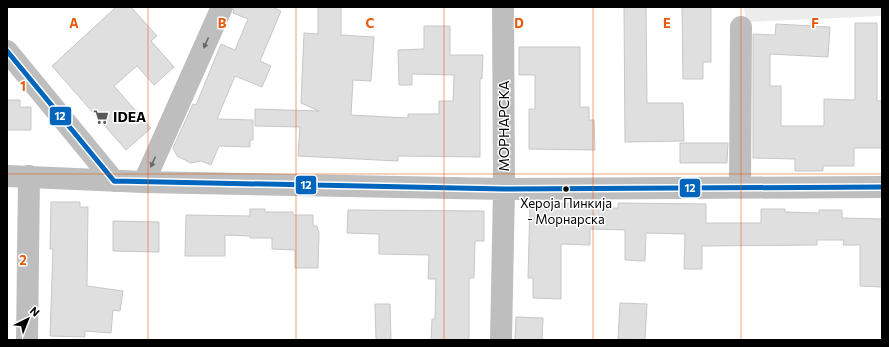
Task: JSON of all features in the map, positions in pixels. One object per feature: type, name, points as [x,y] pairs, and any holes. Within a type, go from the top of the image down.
[{"type":"street","points":[[144,182],[222,7]]},
{"type":"street","name":"МОРНАРСКА","points":[[501,340],[504,189],[503,7]]},
{"type":"street","points":[[740,188],[741,27]]},
{"type":"street","points":[[7,51],[114,181]]},
{"type":"street","points":[[7,176],[144,182],[504,189],[882,187]]},
{"type":"street","points":[[28,340],[29,176]]},
{"type":"shaded area","points":[[744,7],[882,7],[882,16],[746,22]]},
{"type":"building","points":[[116,7],[131,7],[157,36],[151,41],[174,67],[154,85],[137,66],[114,86],[151,128],[126,150],[52,66]]},
{"type":"building","points":[[234,7],[272,7],[281,11],[260,61],[271,66],[262,87],[235,76],[217,119],[253,120],[253,140],[250,140],[250,147],[219,146],[211,165],[201,161],[191,163],[177,156],[173,148],[193,104],[196,105],[221,44],[235,50],[248,19],[233,13]]},
{"type":"building","points":[[318,7],[341,7],[341,35],[374,37],[371,81],[353,80],[351,115],[408,118],[408,114],[439,114],[439,101],[453,101],[454,75],[412,74],[412,85],[399,85],[398,50],[424,49],[424,26],[450,26],[450,55],[483,55],[482,79],[480,79],[480,157],[398,156],[398,161],[298,156],[300,127],[255,126],[255,109],[319,111],[301,103],[304,33],[318,34]]},
{"type":"building","points":[[624,7],[646,7],[647,103],[683,103],[684,141],[625,142]]},
{"type":"building","points":[[682,7],[711,7],[711,62],[703,62],[703,79],[683,79]]},
{"type":"building","points":[[855,23],[877,23],[877,101],[882,101],[882,148],[854,148],[854,166],[823,166],[823,171],[795,171],[795,159],[753,158],[753,34],[775,35],[776,24],[830,27],[828,57],[770,54],[770,86],[781,86],[781,126],[824,126],[824,99],[855,100]]},
{"type":"building","points":[[519,47],[580,47],[580,107],[589,107],[589,120],[594,120],[595,150],[529,149],[529,109],[535,109],[535,75],[519,75]]},
{"type":"building","points":[[7,100],[20,100],[20,107],[31,107],[31,130],[7,130]]},
{"type":"building","points":[[680,143],[728,143],[727,163],[680,163]]},
{"type":"building","points":[[51,202],[80,202],[80,207],[88,207],[87,286],[123,291],[120,311],[113,310],[111,333],[85,331],[85,337],[50,336],[53,249],[50,249]]},
{"type":"building","points":[[530,202],[590,204],[590,208],[618,208],[618,203],[706,204],[706,223],[761,223],[761,209],[785,209],[785,212],[819,213],[819,210],[842,210],[842,218],[882,219],[882,287],[860,286],[860,245],[843,245],[844,240],[817,240],[817,245],[702,246],[702,269],[684,269],[685,234],[646,233],[645,261],[625,260],[625,230],[590,229],[590,245],[561,244],[561,299],[533,298],[533,278],[528,278]]},
{"type":"building","points":[[250,209],[265,209],[265,212],[293,212],[293,215],[313,215],[313,226],[317,226],[319,233],[318,268],[295,268],[295,250],[272,249],[272,238],[250,238],[250,236],[225,235],[225,256],[185,256],[186,215],[250,216]]},
{"type":"building","points":[[348,210],[484,211],[484,241],[475,241],[474,278],[469,278],[469,340],[431,340],[432,319],[435,319],[436,279],[428,279],[429,255],[379,254],[379,234],[347,233]]},
{"type":"building","points":[[113,221],[159,222],[159,252],[113,251]]},
{"type":"building","points":[[620,303],[647,304],[645,340],[618,339]]},
{"type":"building","points":[[375,304],[390,304],[391,340],[376,340]]},
{"type":"building","points":[[516,317],[543,318],[542,340],[515,340]]},
{"type":"transit line","name":"12","points":[[7,51],[114,181]]},
{"type":"transit line","name":"12","points":[[114,181],[504,189],[882,187]]},
{"type":"place","name":"IDEA","points":[[101,117]]},
{"type":"place","name":"Хероја Пинкија - Морнарска","points":[[566,189]]}]
